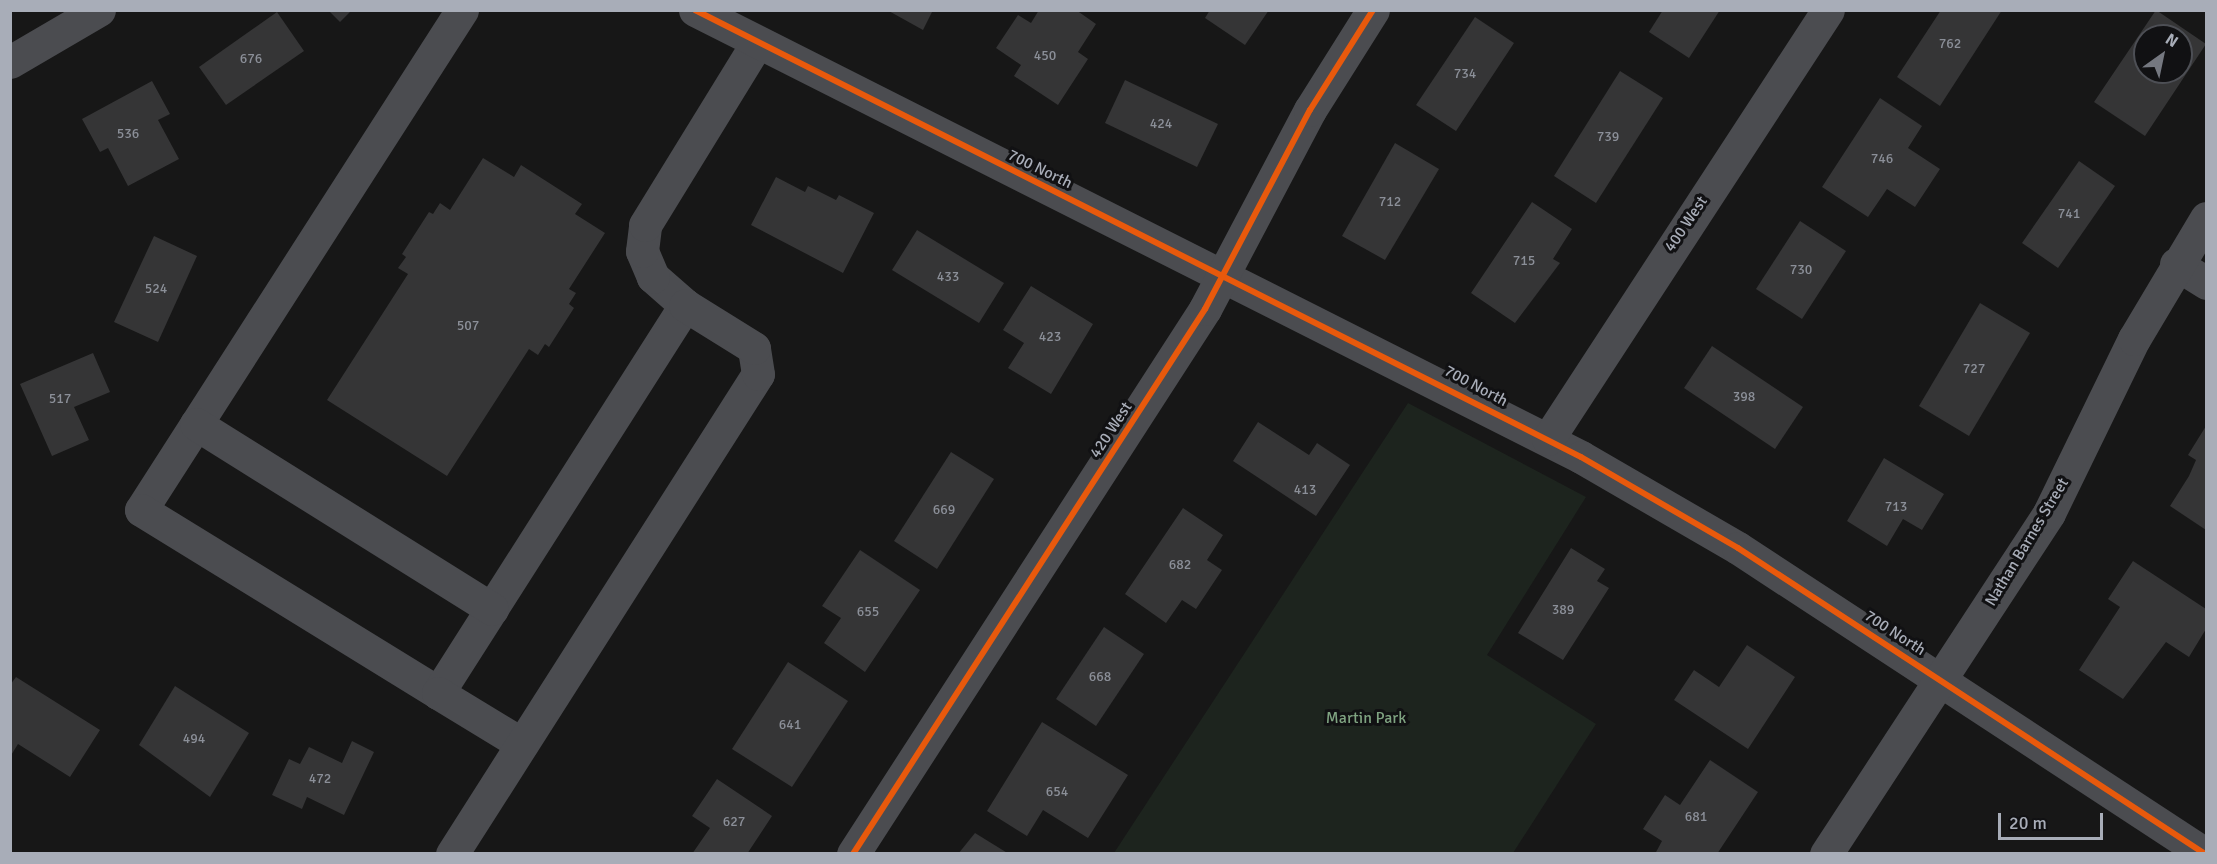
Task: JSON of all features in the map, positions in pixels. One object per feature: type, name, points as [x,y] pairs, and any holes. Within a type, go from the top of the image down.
[{"type":"street","points":[[10,62],[99,10]]},
{"type":"street","points":[[462,10],[141,510],[522,744]]},
{"type":"street","name":"420 West","points":[[853,854],[1225,275],[1310,110],[1373,10]]},
{"type":"street","name":"400 West","points":[[1548,439],[1828,10]]},
{"type":"street","name":"700 North","points":[[701,12],[757,43],[1225,275],[1548,439],[1738,548],[2205,854]]},
{"type":"street","points":[[452,854],[758,374],[754,348],[685,305],[653,277],[642,251],[645,225],[757,43]]},
{"type":"street","name":"Nathan Barnes Street","points":[[1826,854],[2049,513],[2176,264],[2206,218]]},
{"type":"street","points":[[2176,264],[2206,283]]},
{"type":"street","points":[[438,693],[685,305]]},
{"type":"street","points":[[196,424],[492,609]]},
{"type":"green space","name":"Martin Park","points":[[1408,403],[1586,497],[1487,655],[1596,724],[1513,853],[1114,853]]},
{"type":"building","points":[[328,10],[352,10],[340,22]]},
{"type":"building","points":[[887,10],[933,10],[923,30]]},
{"type":"building","points":[[1039,10],[1076,10],[1096,24],[1078,52],[1088,59],[1058,105],[1014,76],[1021,65],[996,48],[1018,15],[1031,23]]},
{"type":"building","points":[[1210,10],[1269,10],[1245,45],[1205,18]]},
{"type":"building","points":[[1663,10],[1720,10],[1689,58],[1649,32]]},
{"type":"building","points":[[1941,10],[2002,10],[1940,106],[1897,77]]},
{"type":"building","points":[[2156,10],[2177,24],[2147,24]]},
{"type":"building","points":[[277,12],[304,51],[226,105],[199,67]]},
{"type":"building","points":[[1475,17],[1514,43],[1456,131],[1416,105]]},
{"type":"building","points":[[2193,35],[2206,44],[2193,64]]},
{"type":"building","points":[[2133,44],[2133,84],[2179,84],[2145,136],[2094,102]]},
{"type":"building","points":[[1620,71],[1663,98],[1596,203],[1554,176]]},
{"type":"building","points":[[1125,80],[1218,124],[1197,167],[1105,123]]},
{"type":"building","points":[[152,81],[170,114],[158,120],[179,159],[128,186],[108,148],[100,152],[82,119]]},
{"type":"building","points":[[1880,98],[1922,126],[1908,148],[1940,169],[1915,207],[1887,189],[1868,217],[1822,187]]},
{"type":"building","points":[[1395,143],[1439,169],[1385,260],[1342,236]]},
{"type":"building","points":[[483,158],[514,177],[521,165],[582,204],[575,214],[605,233],[569,289],[576,293],[569,304],[574,308],[549,347],[545,344],[538,355],[529,349],[447,476],[327,400],[408,274],[398,268],[406,257],[402,254],[429,212],[433,214],[440,203],[450,210]]},
{"type":"building","points":[[2079,161],[2115,186],[2058,268],[2022,243]]},
{"type":"building","points":[[776,177],[805,192],[808,186],[836,200],[839,195],[874,213],[843,273],[751,225]]},
{"type":"building","points":[[1532,202],[1572,229],[1553,259],[1560,263],[1515,323],[1471,293]]},
{"type":"building","points":[[1800,221],[1846,251],[1802,319],[1756,289]]},
{"type":"building","points":[[917,230],[1004,283],[979,323],[892,270]]},
{"type":"building","points":[[154,236],[197,256],[158,342],[114,322]]},
{"type":"building","points":[[1031,286],[1093,324],[1051,394],[1008,368],[1024,343],[1003,330]]},
{"type":"building","points":[[1980,303],[2030,333],[1969,436],[1919,406]]},
{"type":"building","points":[[1712,346],[1803,407],[1775,449],[1684,388]]},
{"type":"building","points":[[93,353],[110,392],[74,407],[89,440],[52,456],[20,384]]},
{"type":"building","points":[[1258,422],[1309,455],[1317,443],[1350,465],[1316,516],[1233,461]]},
{"type":"building","points":[[2206,426],[2206,530],[2170,506],[2189,476],[2196,460],[2188,455]]},
{"type":"building","points":[[951,452],[994,479],[937,569],[894,541]]},
{"type":"building","points":[[1884,458],[1944,494],[1922,530],[1903,519],[1887,546],[1847,521]]},
{"type":"building","points":[[1183,508],[1223,535],[1207,560],[1222,570],[1196,609],[1182,600],[1166,623],[1125,594]]},
{"type":"building","points":[[1571,548],[1605,569],[1597,581],[1609,588],[1563,660],[1518,633]]},
{"type":"building","points":[[860,550],[920,590],[865,672],[824,643],[841,618],[822,606]]},
{"type":"building","points":[[2133,561],[2206,609],[2206,629],[2189,657],[2166,642],[2123,699],[2079,670],[2120,607],[2108,599]]},
{"type":"building","points":[[1104,627],[1144,654],[1096,726],[1056,699]]},
{"type":"building","points":[[1747,645],[1795,677],[1748,749],[1674,700],[1694,670],[1719,687]]},
{"type":"building","points":[[788,662],[848,701],[792,787],[732,749]]},
{"type":"building","points":[[16,677],[100,730],[70,777],[18,744],[10,757],[10,685]]},
{"type":"building","points":[[175,686],[249,733],[210,797],[139,745]]},
{"type":"building","points":[[1042,722],[1128,775],[1088,838],[1043,810],[1027,836],[987,811]]},
{"type":"building","points":[[352,741],[374,752],[344,815],[307,797],[302,809],[272,795],[289,759],[300,764],[309,747],[342,763]]},
{"type":"building","points":[[1710,760],[1758,792],[1717,854],[1655,854],[1662,841],[1643,829],[1665,795],[1680,805]]},
{"type":"building","points":[[717,779],[772,816],[747,854],[692,854],[710,828],[692,816]]},
{"type":"building","points":[[975,833],[1009,854],[958,854]]},
{"type":"cycle path","points":[[695,10],[1581,457],[1738,548],[2205,854]]},
{"type":"cycle path","points":[[853,854],[1205,309],[1310,110],[1373,10]]}]
